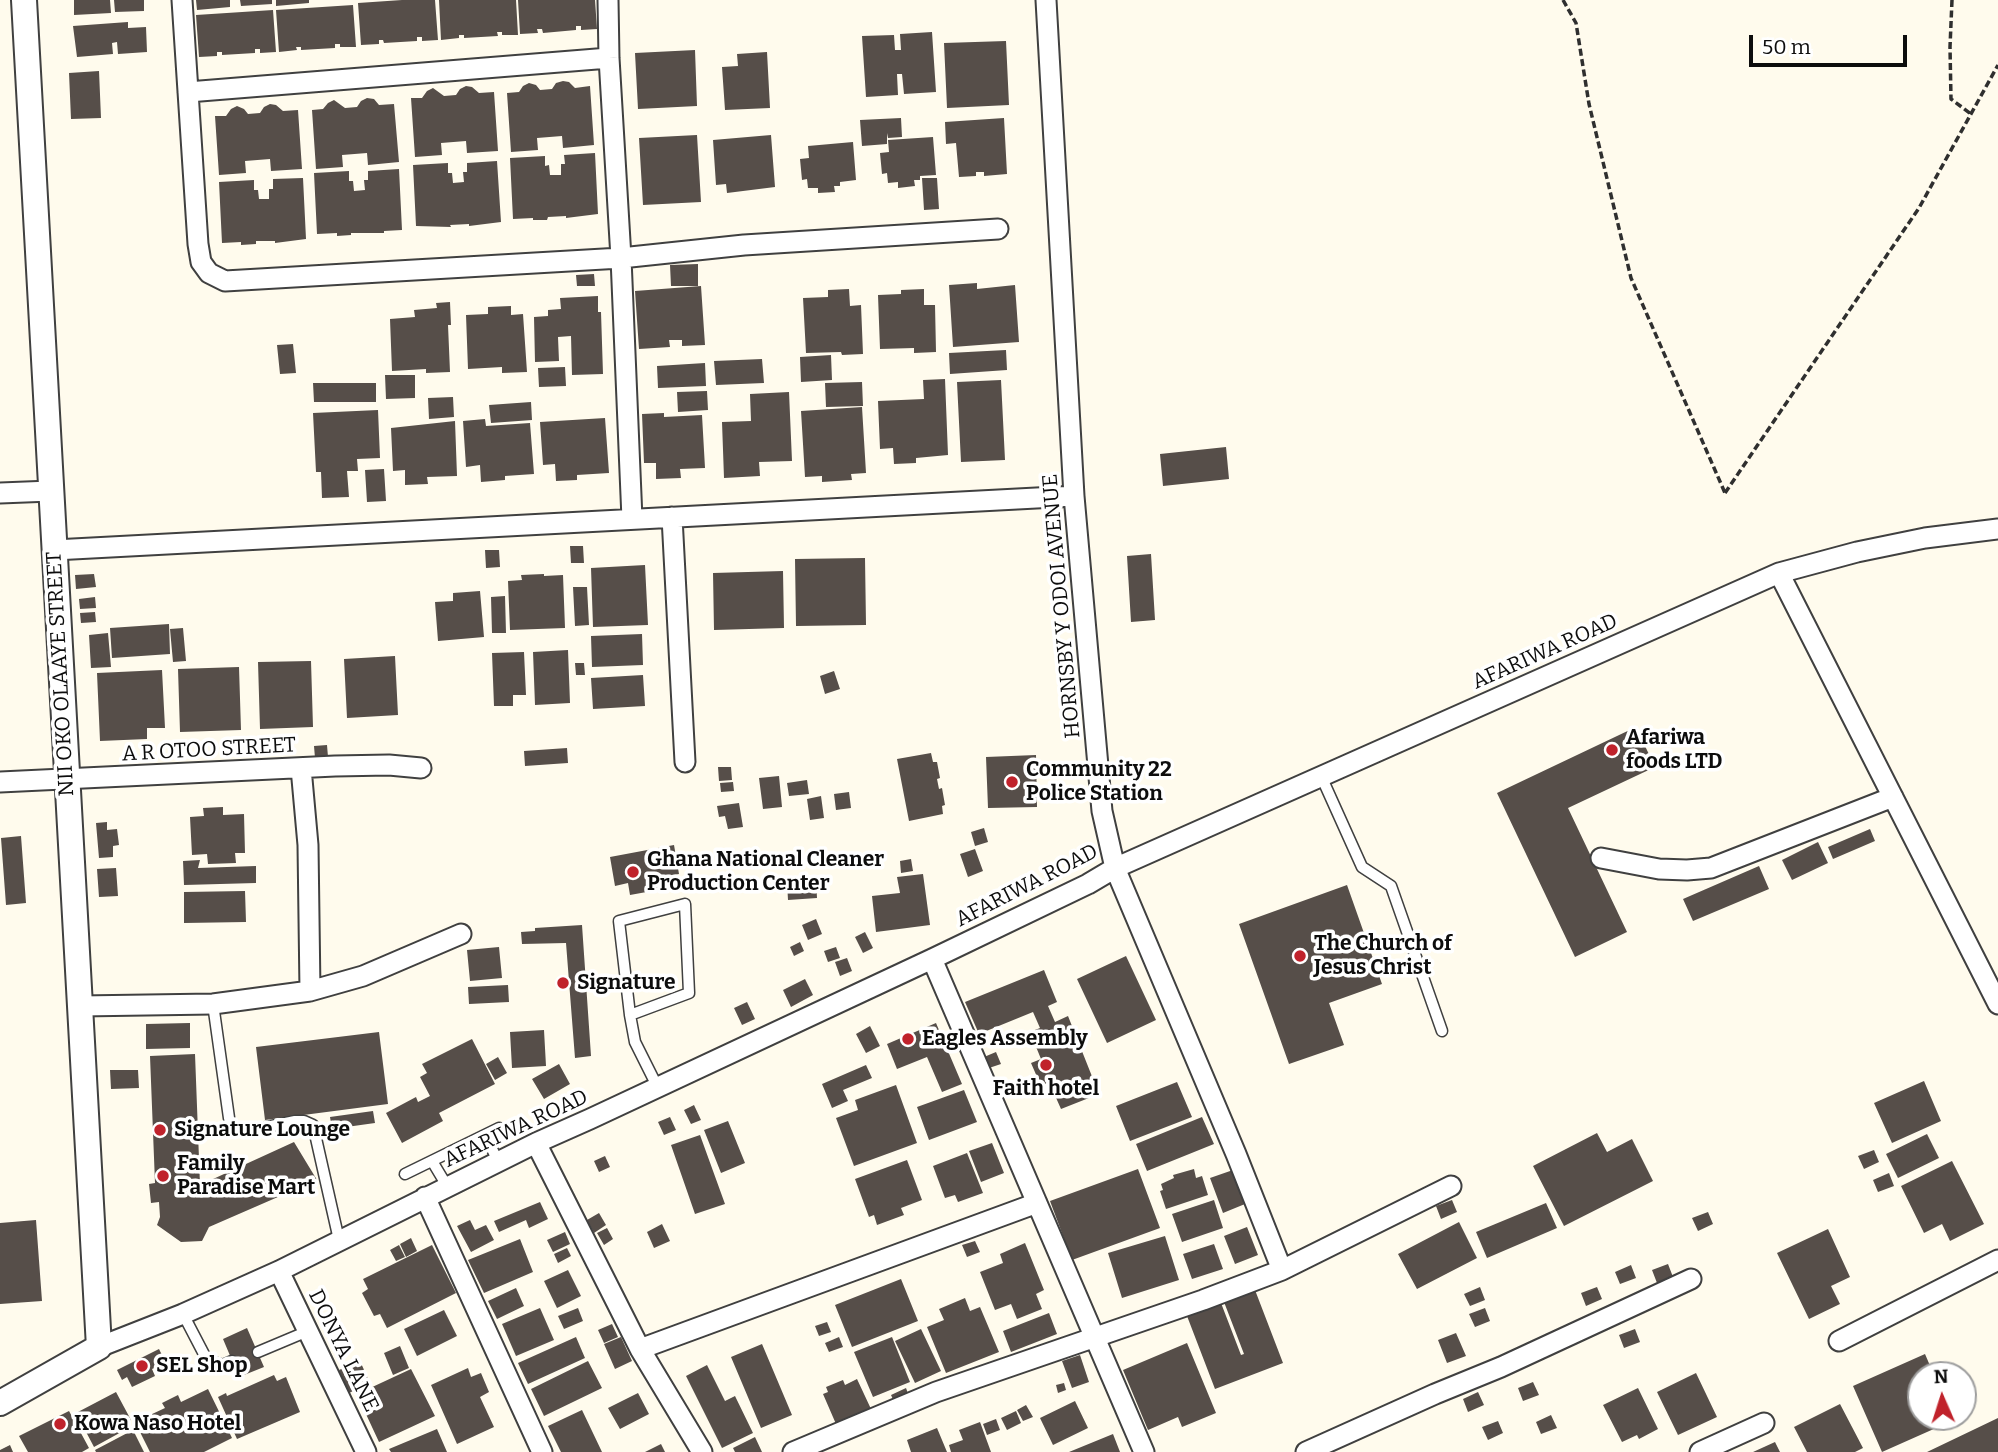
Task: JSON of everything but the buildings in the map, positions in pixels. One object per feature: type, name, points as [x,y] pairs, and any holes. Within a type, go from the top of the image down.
[{"type":"street","name":"NII OKO OLAAYE STREET","points":[[24,0],[99,1347]]},
{"type":"street","points":[[182,0],[199,253],[201,262],[209,273],[225,281],[621,258],[744,245],[998,229]]},
{"type":"street","points":[[608,0],[608,58],[621,258],[632,519]]},
{"type":"street","name":"HORNSBY Y ODOI AVENUE","points":[[1046,0],[1074,496],[1102,811],[1115,868],[1282,1270]]},
{"type":"street","points":[[188,92],[608,58]]},
{"type":"street","points":[[0,493],[51,491]]},
{"type":"street","points":[[54,550],[1074,496]]},
{"type":"street","points":[[672,517],[685,762]]},
{"type":"street","name":"AFARIWA ROAD","points":[[99,1347],[183,1314],[279,1271],[498,1161],[1088,884],[1115,868],[1779,573],[1857,552],[1925,538],[1998,529]]},
{"type":"street","points":[[1779,573],[1998,1004]]},
{"type":"street","name":"A R OTOO STREET","points":[[0,782],[389,765],[421,768]]},
{"type":"street","points":[[301,768],[308,845],[310,991]]},
{"type":"street","points":[[1601,858],[1659,869],[1711,868],[1893,797]]},
{"type":"street","points":[[80,1006],[212,1004],[310,991],[363,976],[461,934]]},
{"type":"street","points":[[932,958],[1143,1452]]},
{"type":"street","points":[[536,1143],[640,1349],[702,1452]]},
{"type":"street","points":[[793,1452],[936,1392],[1282,1270],[1451,1186]]},
{"type":"street","points":[[425,1197],[542,1452]]},
{"type":"street","points":[[640,1349],[1037,1203]]},
{"type":"street","points":[[1839,1341],[1998,1260]]},
{"type":"street","name":"DONYA LANE","points":[[279,1271],[366,1452]]},
{"type":"street","points":[[1306,1452],[1501,1367],[1691,1279]]},
{"type":"street","points":[[0,1403],[99,1347]]},
{"type":"street","points":[[1700,1452],[1764,1423]]},
{"type":"lane","points":[[1321,776],[1362,867],[1391,886],[1442,1031]]},
{"type":"lane","points":[[630,1014],[689,993],[685,904],[619,921],[630,1014],[635,1041],[658,1088]]},
{"type":"lane","points":[[212,1004],[233,1130],[252,1130],[295,1121],[313,1125],[339,1240]]},
{"type":"lane","points":[[405,1174],[499,1128]]},
{"type":"lane","points":[[485,1135],[498,1161]]},
{"type":"lane","points":[[432,1161],[447,1186]]},
{"type":"lane","points":[[183,1314],[207,1360],[223,1365],[232,1361]]},
{"type":"lane","points":[[258,1352],[308,1331]]},
{"type":"path","points":[[1563,0],[1576,23],[1589,104],[1631,278],[1726,493],[1919,208],[1998,65]]},
{"type":"path","points":[[1952,0],[1951,99],[1971,114]]},
{"type":"place","name":"Afariwa foods LTD","points":[[1612,750]]},
{"type":"place","name":"Community 22 Police Station","points":[[1012,782]]},
{"type":"place","name":"Ghana National Cleaner Production Center","points":[[633,872]]},
{"type":"place","name":"The Church of Jesus Christ","points":[[1300,956]]},
{"type":"place","name":"Signature","points":[[563,983]]},
{"type":"place","name":"Eagles Assembly","points":[[908,1039]]},
{"type":"place","name":"Faith hotel","points":[[1046,1065]]},
{"type":"place","name":"Signature Lounge","points":[[160,1130]]},
{"type":"place","name":"Family Paradise Mart","points":[[163,1176]]},
{"type":"place","name":"SEL Shop","points":[[142,1366]]},
{"type":"place","name":"Kowa Naso Hotel","points":[[60,1424]]}]
